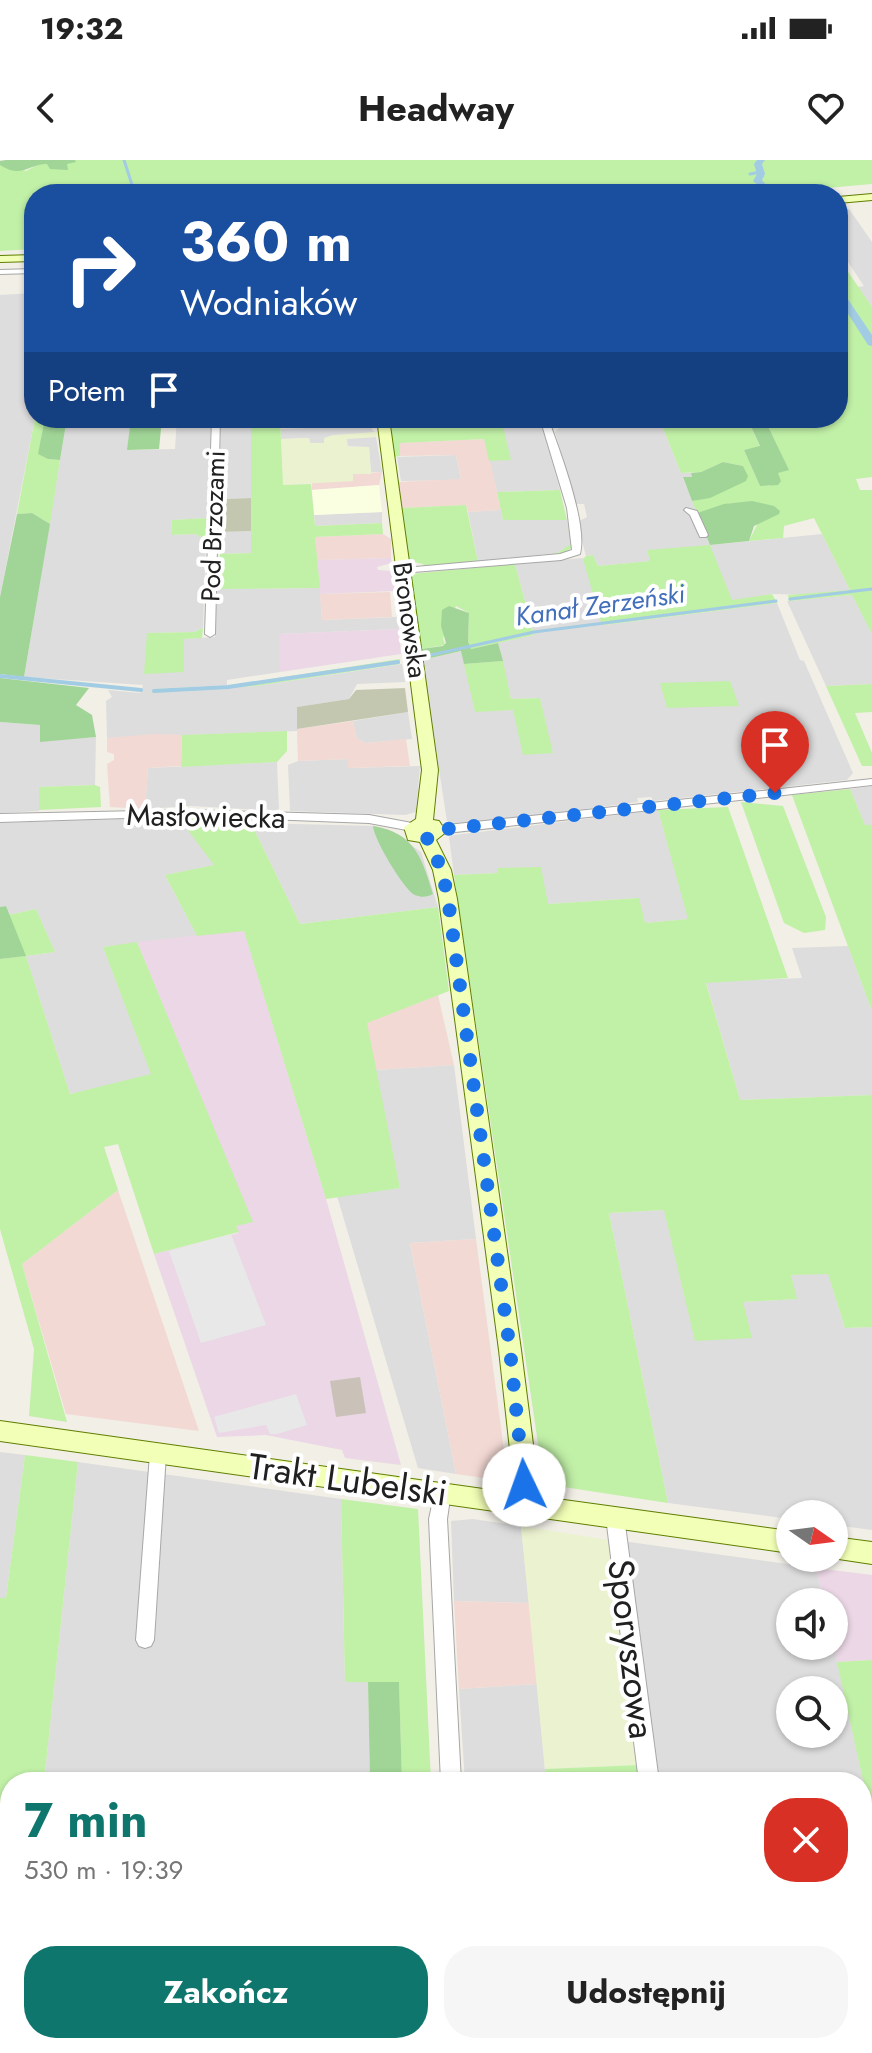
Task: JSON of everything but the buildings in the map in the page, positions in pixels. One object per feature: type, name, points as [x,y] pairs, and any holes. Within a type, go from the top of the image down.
[{"type":"street","points":[[848,197],[872,195]]},
{"type":"street","points":[[0,262],[24,261]]},
{"type":"street","points":[[0,272],[24,271]]},
{"type":"street","name":"Pod Brzozami","points":[[210,634],[216,428]]},
{"type":"street","name":"Bronowska","points":[[384,428],[431,778],[425,830]]},
{"type":"street","points":[[404,571],[561,557],[577,552],[579,545],[571,510],[547,428]]},
{"type":"street","points":[[689,510],[703,535]]},
{"type":"street","name":"Masłowiecka","points":[[0,818],[188,813],[369,819],[425,830],[872,782]]},
{"type":"street","points":[[425,830],[442,870],[448,899],[510,1350],[524,1468],[523,1502]]},
{"type":"street","name":"Trakt Lubelski","points":[[0,1431],[523,1502],[776,1540]]},
{"type":"street","points":[[145,1640],[158,1454]]},
{"type":"street","points":[[442,1492],[438,1519],[451,1772]]},
{"type":"street","name":"Sporyszowa","points":[[615,1517],[648,1772]]},
{"type":"street","points":[[848,1550],[872,1553]]},
{"type":"shaded area","points":[[848,209],[872,242],[872,307],[858,287],[864,286],[848,262]]},
{"type":"shaded area","points":[[24,294],[24,428],[33,428],[0,597],[0,295]]},
{"type":"shaded area","points":[[65,428],[130,428],[128,450],[175,449],[176,428],[211,428],[207,518],[172,520],[171,535],[195,534],[206,539],[203,628],[194,632],[147,633],[184,639],[215,637],[217,589],[320,588],[322,620],[397,617],[399,629],[280,634],[280,672],[227,680],[227,685],[155,689],[152,692],[256,686],[402,664],[405,682],[357,684],[349,699],[298,707],[297,731],[107,738],[106,701],[112,697],[108,690],[140,693],[143,685],[24,677]]},
{"type":"shaded area","points":[[221,428],[251,428],[252,498],[219,499]]},
{"type":"shaded area","points":[[372,428],[375,432],[333,438],[325,443],[310,443],[309,438],[281,439],[281,429]]},
{"type":"shaded area","points":[[487,428],[543,428],[560,490],[497,492],[489,461],[510,459]]},
{"type":"shaded area","points":[[559,428],[663,428],[681,473],[691,473],[692,477],[683,478],[710,545],[822,534],[850,590],[806,595],[772,594],[732,601],[647,551],[651,561],[598,566],[593,555],[586,556],[577,522],[587,517],[584,504],[576,504],[555,432]]},
{"type":"shaded area","points":[[377,432],[376,437],[347,439],[348,447],[369,447],[371,474],[353,474],[353,481],[283,485],[281,439],[309,438],[310,443],[324,443],[324,438],[333,435]]},
{"type":"shaded area","points":[[376,437],[382,472],[371,472],[369,447],[345,446],[347,438]]},
{"type":"shaded area","points":[[485,439],[501,510],[468,512],[466,505],[402,508],[398,482],[461,479],[456,455],[400,456],[399,443]]},
{"type":"shaded area","points":[[456,455],[461,480],[401,481],[397,457]]},
{"type":"shaded area","points":[[382,472],[379,485],[312,490],[312,482],[353,481],[353,474]]},
{"type":"shaded area","points":[[379,485],[382,512],[314,515],[312,490]]},
{"type":"shaded area","points":[[252,498],[252,531],[221,532],[222,499]]},
{"type":"shaded area","points":[[501,510],[503,520],[567,520],[572,544],[557,553],[478,562],[468,512]]},
{"type":"shaded area","points":[[382,512],[382,523],[315,526],[314,515]]},
{"type":"shaded area","points":[[252,531],[251,553],[220,554],[221,532]]},
{"type":"shaded area","points":[[383,534],[391,539],[391,558],[317,560],[315,537]]},
{"type":"shaded area","points":[[391,558],[392,563],[377,567],[378,570],[392,571],[395,591],[320,594],[317,560]]},
{"type":"shaded area","points":[[583,558],[604,625],[777,603],[853,773],[847,780],[653,801],[651,797],[637,798],[638,802],[458,826],[447,821],[422,660],[462,651],[475,711],[513,710],[552,753],[540,698],[511,699],[498,643],[534,635],[515,564]]},
{"type":"shaded area","points":[[390,592],[392,617],[322,620],[320,594]]},
{"type":"shaded area","points":[[853,595],[872,634],[872,684],[826,686],[787,601]]},
{"type":"shaded area","points":[[399,629],[401,654],[280,672],[279,634]]},
{"type":"shaded area","points":[[405,688],[408,712],[297,729],[297,707],[349,699],[356,690]]},
{"type":"shaded area","points":[[408,712],[412,739],[366,743],[357,739],[353,721]]},
{"type":"shaded area","points":[[353,721],[357,739],[366,743],[406,739],[410,766],[348,768],[348,759],[298,761],[297,729]]},
{"type":"shaded area","points":[[0,722],[40,725],[41,741],[96,737],[95,785],[40,787],[39,811],[0,813]]},
{"type":"shaded area","points":[[182,735],[181,766],[148,768],[145,809],[110,807],[107,764],[114,760],[114,754],[107,752],[107,738]]},
{"type":"shaded area","points":[[348,759],[349,768],[420,766],[416,812],[405,815],[290,811],[288,765],[298,761]]},
{"type":"shaded area","points":[[277,762],[279,811],[191,806],[145,809],[148,768]]},
{"type":"shaded area","points":[[872,786],[872,825],[865,825],[850,789]]},
{"type":"shaded area","points":[[658,810],[689,919],[645,923],[638,898],[548,904],[498,869],[498,873],[454,875],[449,837],[454,835]]},
{"type":"shaded area","points":[[178,817],[215,865],[165,875],[197,936],[103,947],[152,1075],[70,1094],[26,956],[55,952],[36,909],[8,915],[6,906],[0,907],[0,823]]},
{"type":"shaded area","points":[[251,823],[375,826],[390,830],[421,852],[438,907],[300,924]]},
{"type":"shaded area","points":[[244,930],[326,1199],[401,1465],[345,1458],[342,1450],[266,1435],[217,1437],[154,1254],[238,1233],[236,1226],[252,1221],[137,942]]},
{"type":"shaded area","points":[[848,946],[872,1011],[872,1095],[740,1100],[706,982],[802,978],[792,948]]},
{"type":"shaded area","points":[[438,995],[454,1065],[375,1070],[366,1023]]},
{"type":"shaded area","points":[[454,1065],[476,1239],[410,1243],[456,1474],[418,1468],[337,1196],[400,1188],[375,1070]]},
{"type":"shaded area","points":[[118,1190],[199,1431],[66,1414],[22,1264]]},
{"type":"shaded area","points":[[664,1210],[751,1337],[742,1302],[796,1299],[791,1275],[828,1273],[845,1328],[872,1327],[872,1530],[848,1527],[848,1500],[776,1500],[776,1517],[668,1503],[609,1213]]},
{"type":"shaded area","points":[[231,1234],[266,1325],[201,1343],[169,1251]]},
{"type":"shaded area","points":[[476,1239],[505,1458],[508,1458],[510,1465],[497,1480],[456,1474],[410,1243]]},
{"type":"shaded area","points":[[296,1394],[307,1425],[277,1434],[270,1434],[266,1425],[219,1433],[214,1417]]},
{"type":"shaded area","points":[[0,1452],[25,1455],[6,1598],[0,1598]]},
{"type":"shaded area","points":[[78,1462],[341,1499],[345,1682],[368,1682],[370,1772],[45,1772]]},
{"type":"shaded area","points":[[473,1519],[521,1526],[529,1603],[454,1601],[451,1521]]},
{"type":"shaded area","points":[[521,1526],[614,1541],[639,1765],[545,1769]]},
{"type":"shaded area","points":[[622,1541],[776,1562],[776,1572],[817,1572],[821,1588],[776,1588],[776,1660],[837,1660],[841,1676],[776,1676],[776,1748],[848,1748],[848,1710],[861,1772],[656,1772]]},
{"type":"shaded area","points":[[817,1572],[872,1575],[872,1660],[837,1662],[848,1660],[848,1588],[821,1588]]},
{"type":"shaded area","points":[[454,1601],[529,1603],[537,1684],[459,1689]]},
{"type":"shaded area","points":[[537,1684],[545,1772],[464,1772],[459,1689]]},
{"type":"green space","points":[[75,160],[872,160],[872,184],[24,184],[24,250],[0,251],[0,165],[26,171],[39,164],[66,164]]},
{"type":"green space","points":[[0,161],[76,162],[67,164],[68,170],[50,169],[47,164],[14,171],[0,165]]},
{"type":"green space","points":[[848,272],[872,307],[872,477],[856,479],[860,490],[872,490],[872,634],[852,595],[789,601],[788,595],[850,590],[814,518],[784,526],[783,538],[749,541],[758,523],[731,503],[697,513],[692,501],[714,495],[741,481],[747,476],[743,466],[723,462],[701,472],[681,473],[663,428],[751,428],[760,447],[744,450],[760,486],[770,486],[778,473],[788,469],[769,428],[848,428]]},
{"type":"green space","points":[[33,428],[43,428],[39,454],[60,460],[50,524],[32,513],[17,514]]},
{"type":"green space","points":[[43,428],[65,428],[60,460],[38,454]]},
{"type":"green space","points":[[130,428],[161,428],[159,449],[127,450]]},
{"type":"green space","points":[[251,428],[280,428],[283,485],[311,484],[315,526],[382,523],[383,534],[315,537],[320,588],[219,589],[220,554],[251,553]]},
{"type":"green space","points":[[390,428],[503,428],[511,460],[489,461],[484,439],[400,443],[400,456],[394,457]]},
{"type":"green space","points":[[752,428],[769,428],[789,470],[778,473],[781,481],[778,485],[760,486],[744,450],[760,446]]},
{"type":"green space","points":[[723,462],[743,466],[748,476],[746,481],[710,498],[692,501],[683,477],[692,477],[691,473]]},
{"type":"green space","points":[[560,490],[567,520],[503,520],[497,492]]},
{"type":"green space","points":[[752,501],[774,506],[780,511],[779,514],[754,526],[749,541],[710,545],[697,513],[724,504]]},
{"type":"green space","points":[[466,505],[478,562],[425,568],[423,564],[409,561],[402,508]]},
{"type":"green space","points":[[32,513],[50,524],[24,677],[0,674],[0,597],[17,514]]},
{"type":"green space","points":[[207,518],[206,539],[195,534],[171,535],[172,520]]},
{"type":"green space","points":[[567,523],[573,547],[562,554],[535,556],[557,553],[571,544]]},
{"type":"green space","points":[[710,545],[732,600],[772,594],[777,603],[604,625],[601,622],[583,559],[586,556],[593,555],[598,566],[650,561],[647,550]]},
{"type":"green space","points":[[515,564],[534,635],[471,649],[468,641],[469,613],[456,606],[443,638],[445,645],[421,649],[410,574]]},
{"type":"green space","points":[[449,606],[469,613],[468,641],[471,649],[498,643],[503,661],[464,664],[461,651],[422,660],[421,649],[446,643],[441,626],[442,610]]},
{"type":"green space","points":[[203,628],[202,638],[184,639],[184,672],[144,674],[147,633],[194,632]]},
{"type":"green space","points":[[400,659],[400,664],[256,686],[151,693],[155,689],[226,686]]},
{"type":"green space","points":[[503,661],[511,699],[540,698],[553,753],[523,755],[513,710],[475,712],[464,664]]},
{"type":"green space","points":[[0,678],[89,688],[76,705],[92,715],[96,737],[40,742],[40,725],[0,722]]},
{"type":"green space","points":[[730,681],[739,706],[667,708],[660,683]]},
{"type":"green space","points":[[872,684],[872,712],[855,713],[872,753],[872,766],[862,766],[826,686]]},
{"type":"green space","points":[[287,731],[287,751],[277,762],[181,767],[182,735]]},
{"type":"green space","points":[[39,787],[100,787],[101,807],[39,810]]},
{"type":"green space","points":[[850,789],[865,825],[872,825],[872,1011],[792,795]]},
{"type":"green space","points":[[741,802],[783,806],[826,917],[825,930],[804,933],[784,923]]},
{"type":"green space","points":[[728,807],[788,978],[706,983],[740,1100],[872,1095],[872,1327],[845,1328],[828,1274],[791,1275],[797,1299],[743,1302],[752,1338],[695,1341],[664,1210],[609,1213],[668,1503],[544,1484],[454,875],[498,873],[497,868],[541,867],[548,904],[639,898],[645,923],[688,919],[658,810]]},
{"type":"green space","points":[[178,817],[249,819],[300,924],[438,907],[449,991],[367,1023],[400,1188],[326,1199],[244,931],[197,936],[165,875],[214,865]]},
{"type":"green space","points":[[373,826],[387,829],[408,841],[425,869],[433,894],[422,897],[410,891],[384,853]]},
{"type":"green space","points":[[6,906],[26,956],[0,959],[0,907]]},
{"type":"green space","points":[[36,909],[55,952],[26,956],[70,1094],[151,1074],[103,947],[137,942],[253,1222],[236,1226],[239,1232],[154,1254],[118,1144],[104,1147],[118,1190],[22,1264],[67,1422],[29,1416],[34,1349],[0,1229],[0,959],[25,956],[8,915]]},
{"type":"green space","points":[[25,1455],[78,1462],[45,1772],[0,1772],[0,1598],[6,1598]]},
{"type":"green space","points":[[341,1499],[418,1509],[431,1772],[402,1772],[399,1683],[345,1682]]},
{"type":"green space","points":[[872,1660],[872,1772],[861,1772],[848,1712],[848,1676],[840,1676],[837,1662]]},
{"type":"green space","points":[[368,1682],[399,1682],[402,1772],[370,1772]]},
{"type":"green space","points":[[639,1765],[639,1772],[545,1772],[545,1769]]},
{"type":"waterway","points":[[124,160],[132,184]]},
{"type":"waterway","points":[[761,160],[758,164],[761,174],[757,181],[761,184]]},
{"type":"waterway","points":[[750,174],[761,172]]},
{"type":"waterway","points":[[848,306],[872,343]]},
{"type":"waterway","name":"Kanał Zerzeński","points":[[790,599],[872,589]]},
{"type":"waterway","name":"Kanał Zerzeński","points":[[431,655],[534,632],[776,601]]},
{"type":"waterway","name":"Kanał Zerzeński","points":[[154,691],[228,687],[398,662]]},
{"type":"waterway","name":"Kanał Zerzeński","points":[[0,676],[141,690]]},
{"type":"route","points":[[524,1485],[510,1350],[448,899],[442,870],[427,838],[434,836],[438,830],[775,793]]}]
